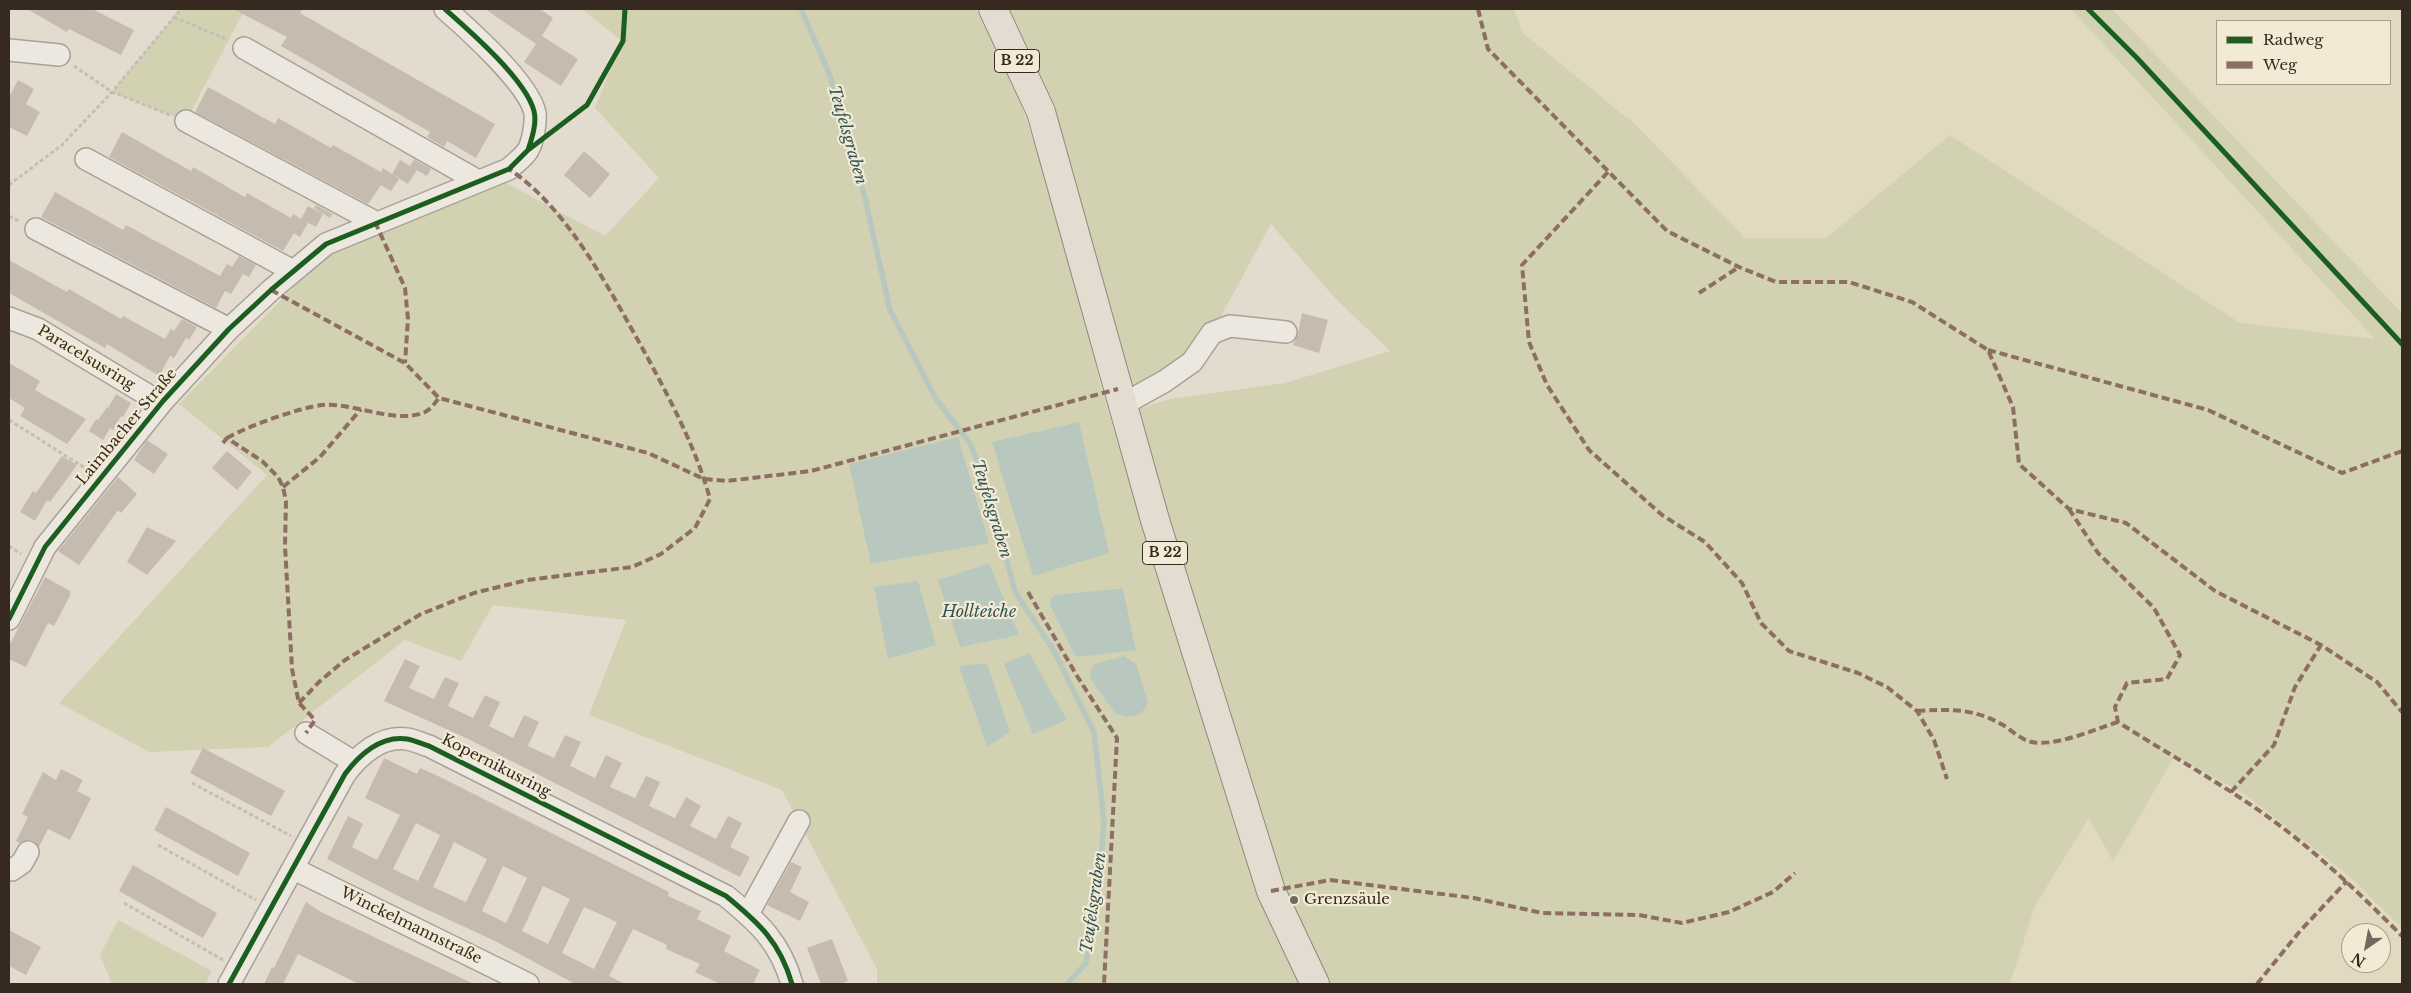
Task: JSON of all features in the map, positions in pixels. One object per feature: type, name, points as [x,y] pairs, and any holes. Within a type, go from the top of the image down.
[{"type":"main road","name":"B 22","points":[[993,9],[1041,112],[1154,520],[1271,891],[1315,984]]},
{"type":"street","name":"Laimbacher Straße","points":[[9,620],[45,547],[100,478],[161,403],[229,330],[292,271],[326,244],[375,222],[509,169],[528,150],[534,132],[534,112],[524,91],[474,35],[445,9]]},
{"type":"street","points":[[244,48],[478,181]]},
{"type":"street","points":[[9,50],[59,55]]},
{"type":"street","points":[[186,121],[375,222]]},
{"type":"street","points":[[86,160],[292,271]]},
{"type":"street","points":[[36,229],[229,330]]},
{"type":"street","name":"Paracelsusring","points":[[9,318],[38,329],[161,403]]},
{"type":"street","points":[[1122,405],[1165,381],[1192,362],[1212,333],[1230,326],[1286,332]]},
{"type":"street","points":[[306,733],[354,762]]},
{"type":"street","name":"Kopernikusring","points":[[234,977],[354,762],[370,748],[388,740],[406,738],[429,746],[726,896],[748,914],[773,940],[786,966],[792,984]]},
{"type":"street","points":[[748,914],[799,821]]},
{"type":"street","points":[[9,869],[12,870],[22,863],[28,852]]},
{"type":"street","name":"Winckelmannstraße","points":[[294,869],[528,984]]},
{"type":"path","points":[[9,185],[62,145],[112,92],[181,9]]},
{"type":"path","points":[[174,17],[224,38]]},
{"type":"path","points":[[59,55],[112,92],[186,121]]},
{"type":"path","points":[[9,420],[100,478]]},
{"type":"path","points":[[192,783],[307,845]]},
{"type":"path","points":[[158,846],[272,909]]},
{"type":"path","points":[[124,903],[234,977]]},
{"type":"shaded area","points":[[1514,9],[2071,9],[2376,340],[2240,323],[1950,135],[1826,238],[1745,238],[1637,126],[1523,33]]},
{"type":"shaded area","points":[[2112,9],[2402,9],[2402,313],[2353,261]]},
{"type":"shaded area","points":[[2175,755],[2245,793],[2349,876],[2402,928],[2402,984],[2010,984],[2035,906],[2090,817],[2113,860]]},
{"type":"green space","points":[[178,9],[245,9],[186,121],[112,92],[174,17]]},
{"type":"green space","points":[[582,9],[976,9],[997,46],[1022,107],[1060,220],[1102,390],[1233,820],[1260,890],[1304,984],[877,984],[877,969],[782,790],[589,715],[626,620],[493,605],[461,661],[405,640],[268,747],[149,752],[59,703],[267,475],[179,404],[329,251],[506,183],[605,236],[659,178],[595,108],[622,41]],"holes":[[[1123,588],[1136,649],[1081,657],[1075,656],[1050,605],[1050,599],[1055,595]]]},
{"type":"green space","points":[[1000,9],[1514,9],[1523,33],[1637,126],[1745,238],[1826,238],[1950,135],[2240,323],[2375,339],[2071,9],[2112,9],[2402,313],[2402,928],[2349,876],[2245,794],[2175,756],[2113,861],[2089,818],[2035,906],[2010,984],[1327,984],[1269,866],[1172,550],[1138,409],[1170,399],[1285,383],[1390,351],[1333,296],[1271,224],[1212,333],[1138,390],[1127,387]]},
{"type":"green space","points":[[118,920],[212,971],[205,984],[112,984],[100,955]]},
{"type":"water","points":[[1079,422],[1109,553],[1033,576],[992,442]]},
{"type":"water","points":[[958,437],[989,543],[871,564],[849,464]]},
{"type":"water","name":"Hollteiche","points":[[989,563],[1019,635],[960,647],[938,580]]},
{"type":"water","points":[[918,581],[936,645],[888,659],[874,587]]},
{"type":"water","points":[[1123,588],[1136,650],[1075,656],[1050,605],[1050,599],[1055,595]]},
{"type":"water","points":[[1029,653],[1067,720],[1033,734],[1004,664]]},
{"type":"water","points":[[1124,656],[1136,664],[1148,703],[1141,714],[1125,717],[1115,713],[1090,678],[1091,670],[1095,664]]},
{"type":"water","points":[[987,663],[1010,732],[987,747],[959,666]]},
{"type":"building","points":[[27,9],[92,9],[134,30],[121,55],[69,29],[67,32]]},
{"type":"building","points":[[233,9],[302,9],[300,13],[495,124],[476,158],[447,141],[444,147],[427,137],[430,132],[281,46],[287,37]]},
{"type":"building","points":[[485,9],[540,9],[553,18],[542,36],[578,59],[561,86],[524,62],[536,44]]},
{"type":"building","points":[[18,80],[34,89],[26,104],[40,112],[27,136],[9,127],[9,97]]},
{"type":"building","points":[[208,87],[275,124],[278,118],[331,148],[333,145],[381,172],[383,168],[399,179],[391,191],[381,185],[368,204],[195,112]]},
{"type":"building","points":[[122,132],[191,171],[193,167],[245,197],[247,193],[291,218],[293,214],[308,223],[300,237],[294,233],[283,251],[109,157]]},
{"type":"building","points":[[584,151],[610,174],[590,198],[564,175]]},
{"type":"building","points":[[414,159],[431,169],[427,176],[417,170],[408,184],[392,174],[400,160],[410,166]]},
{"type":"building","points":[[55,192],[123,230],[126,225],[220,276],[227,264],[232,267],[239,256],[256,265],[249,277],[243,274],[231,294],[225,291],[216,308],[41,217]]},
{"type":"building","points":[[316,205],[333,214],[330,218],[314,208]]},
{"type":"building","points":[[308,206],[323,214],[316,227],[301,219]]},
{"type":"building","points":[[9,260],[67,292],[69,289],[121,319],[123,316],[165,339],[171,329],[174,331],[182,319],[197,327],[189,340],[186,338],[174,358],[170,356],[159,376],[107,344],[105,348],[9,293]]},
{"type":"building","points":[[1302,313],[1328,320],[1319,353],[1293,345],[1298,334]]},
{"type":"building","points":[[9,363],[40,381],[35,390],[86,419],[67,444],[20,416],[25,408],[9,398]]},
{"type":"building","points":[[116,394],[131,403],[123,417],[121,416],[113,430],[110,428],[103,440],[89,431],[96,419],[98,420],[108,408]]},
{"type":"building","points":[[147,440],[168,454],[154,474],[134,460]]},
{"type":"building","points":[[227,451],[252,472],[237,490],[212,468]]},
{"type":"building","points":[[62,456],[77,465],[50,502],[47,500],[35,521],[20,512],[33,491],[36,493]]},
{"type":"building","points":[[118,477],[137,494],[121,513],[118,510],[79,565],[58,551]]},
{"type":"building","points":[[147,527],[176,541],[147,575],[127,562]]},
{"type":"building","points":[[45,577],[70,591],[70,596],[54,626],[48,623],[26,667],[9,659],[9,646]]},
{"type":"building","points":[[405,659],[420,666],[409,688],[434,699],[445,677],[459,683],[448,706],[473,718],[485,695],[500,702],[489,726],[513,738],[524,715],[539,722],[528,746],[554,758],[565,735],[581,742],[570,766],[595,778],[606,755],[622,763],[610,787],[635,798],[646,776],[660,782],[649,806],[675,818],[686,797],[701,806],[690,826],[716,839],[728,816],[742,823],[730,847],[750,857],[740,877],[464,737],[384,701]]},
{"type":"building","points":[[203,748],[285,791],[271,816],[190,773]]},
{"type":"building","points":[[384,758],[417,774],[420,768],[669,892],[668,896],[701,911],[697,919],[731,936],[724,951],[760,970],[753,984],[720,984],[695,972],[700,964],[666,949],[667,945],[633,929],[609,976],[625,984],[575,984],[497,942],[400,897],[327,859],[348,816],[363,824],[352,847],[377,860],[400,815],[365,798]],"holes":[[[416,823],[440,835],[418,881],[393,869]],[[454,842],[487,859],[466,902],[433,887]],[[503,866],[527,878],[506,923],[482,911]],[[543,886],[570,899],[548,944],[522,931]],[[584,907],[617,922],[594,969],[562,953]]]},
{"type":"building","points":[[61,769],[83,780],[77,791],[91,798],[70,840],[48,829],[39,847],[34,841],[27,840],[20,843],[16,841],[28,817],[22,814],[43,772],[56,780]]},
{"type":"building","points":[[166,807],[250,853],[238,876],[154,830]]},
{"type":"building","points":[[791,862],[802,867],[790,892],[809,902],[800,921],[767,905]]},
{"type":"building","points":[[133,865],[217,913],[203,938],[119,891]]},
{"type":"building","points":[[306,902],[321,912],[474,984],[359,984],[298,954],[283,984],[264,984],[272,967],[274,968]]},
{"type":"building","points":[[9,930],[41,947],[26,975],[9,966]]},
{"type":"building","points":[[832,939],[848,981],[840,984],[821,984],[807,948]]},
{"type":"waterway","name":"Teufelsgraben","points":[[801,9],[829,73],[865,198],[890,310],[936,399],[971,445],[993,506],[1015,592],[1054,651],[1094,732],[1104,822],[1098,899],[1086,963],[1067,984]]},
{"type":"marked path","points":[[1478,9],[1488,49],[1667,231],[1739,267],[1776,282],[1849,282],[1912,302],[1988,350],[2013,407],[2019,464],[2069,509],[2126,523],[2215,591],[2321,645],[2377,682],[2402,712]]},
{"type":"marked path","points":[[299,703],[319,682],[345,660],[421,614],[474,593],[527,580],[632,567],[661,554],[695,528],[710,499],[690,443],[673,406],[603,278],[569,228],[530,186],[509,169]]},
{"type":"marked path","points":[[1608,172],[1522,265],[1529,342],[1547,385],[1589,450],[1662,515],[1705,542],[1742,583],[1761,623],[1789,651],[1858,673],[1887,687],[1917,711],[1934,740],[1947,779]]},
{"type":"marked path","points":[[375,222],[405,288],[408,319],[405,363]]},
{"type":"marked path","points":[[1699,293],[1739,267]]},
{"type":"marked path","points":[[271,290],[405,363],[439,398],[648,453],[704,479],[727,481],[811,471],[1118,389]]},
{"type":"marked path","points":[[1988,350],[2208,410],[2342,473],[2402,451]]},
{"type":"marked path","points":[[227,438],[273,418],[322,405],[334,405],[401,416],[425,412],[439,398]]},
{"type":"marked path","points":[[283,487],[320,457],[361,409]]},
{"type":"marked path","points":[[223,443],[227,438],[262,461],[278,477],[283,487],[286,501],[285,546],[292,669],[299,703],[315,720],[306,733]]},
{"type":"marked path","points":[[2069,509],[2098,553],[2154,608],[2180,655],[2167,679],[2127,683],[2115,707],[2118,722],[2225,788],[2287,831],[2346,882],[2402,936]]},
{"type":"marked path","points":[[1028,592],[1077,676],[1117,738],[1104,984]]},
{"type":"marked path","points":[[2231,792],[2274,745],[2295,687],[2321,645]]},
{"type":"marked path","points":[[1917,711],[1951,710],[1982,715],[2003,725],[2025,740],[2042,743],[2064,740],[2118,722]]},
{"type":"marked path","points":[[1271,891],[1330,880],[1474,898],[1542,913],[1639,915],[1682,923],[1729,912],[1773,892],[1795,873]]},
{"type":"marked path","points":[[2257,984],[2300,931],[2347,881]]},
{"type":"cycle path","points":[[445,9],[496,57],[509,71],[529,99],[534,111],[535,120],[528,150]]},
{"type":"cycle path","points":[[9,619],[45,547],[163,401],[229,329],[271,290],[326,244],[509,169],[528,150],[587,105],[623,41],[625,9]]},
{"type":"cycle path","points":[[2088,9],[2137,58],[2402,344]]},
{"type":"cycle path","points":[[229,984],[345,774],[357,760],[372,748],[388,740],[397,739],[410,740],[429,746],[726,896],[749,915],[767,934],[781,956],[792,984]]},
{"type":"place","name":"Grenzsäule","points":[[1294,900]]}]
